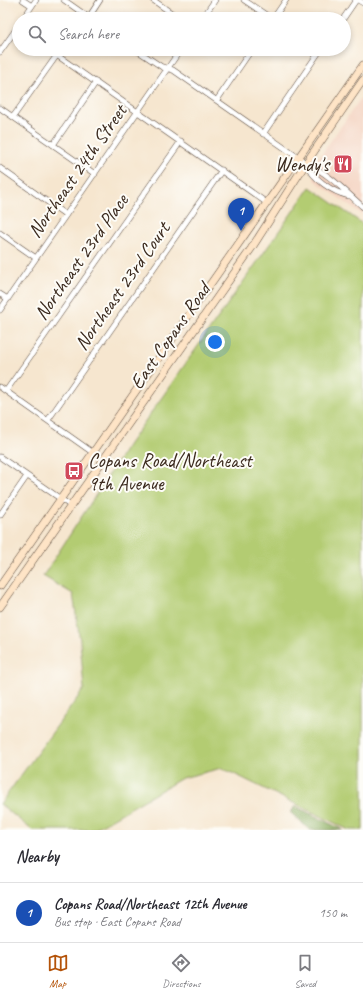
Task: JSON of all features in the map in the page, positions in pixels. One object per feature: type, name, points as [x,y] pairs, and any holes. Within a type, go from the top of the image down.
[{"type":"main road","name":"East Copans Road","points":[[0,586],[363,65]]},
{"type":"main road","name":"East Copans Road","points":[[0,607],[251,249],[306,163],[363,80]]},
{"type":"street","points":[[23,0],[32,6]]},
{"type":"street","points":[[28,12],[36,0]]},
{"type":"street","points":[[64,0],[81,12]]},
{"type":"street","points":[[93,12],[100,0]]},
{"type":"street","points":[[153,0],[170,12]]},
{"type":"street","points":[[207,12],[215,0]]},
{"type":"street","points":[[244,0],[262,12]]},
{"type":"street","points":[[277,12],[286,0]]},
{"type":"street","points":[[348,12],[357,0],[363,3]]},
{"type":"street","points":[[1,48],[12,34]]},
{"type":"street","points":[[13,117],[56,56]]},
{"type":"street","points":[[58,56],[267,203]]},
{"type":"street","points":[[146,56],[162,67],[168,68],[217,100],[306,163],[310,173],[334,191],[350,196],[363,207]]},
{"type":"street","name":"Northeast 24th Street","points":[[0,310],[176,56]]},
{"type":"street","points":[[217,100],[247,56]]},
{"type":"street","points":[[263,134],[315,56]]},
{"type":"street","points":[[53,144],[96,82]]},
{"type":"street","points":[[0,108],[95,174]]},
{"type":"street","name":"Northeast 23rd Place","points":[[6,391],[181,141]]},
{"type":"street","points":[[0,168],[66,215]]},
{"type":"street","name":"Northeast 23rd Court","points":[[48,420],[222,170]]},
{"type":"street","points":[[0,233],[36,258]]},
{"type":"street","points":[[0,294],[8,299]]},
{"type":"street","points":[[0,387],[92,452]]},
{"type":"street","points":[[0,457],[71,506]]},
{"type":"street","points":[[0,515],[27,476]]},
{"type":"shaded area","points":[[363,95],[363,215],[314,180],[316,162]]},
{"type":"green space","points":[[310,187],[363,224],[363,830],[349,830],[222,768],[182,778],[93,830],[32,830],[0,804],[84,689],[80,641],[73,594],[43,576],[129,444]]},
{"type":"green space","points":[[295,806],[343,830],[310,830],[291,813]]},
{"type":"place","name":"Wendy's","points":[[343,164]]},
{"type":"place","name":"Copans Road/Northeast 12th Avenue","points":[[241,231]]},
{"type":"place","name":"Copans Road/Northeast 9th Avenue","points":[[74,471]]}]
